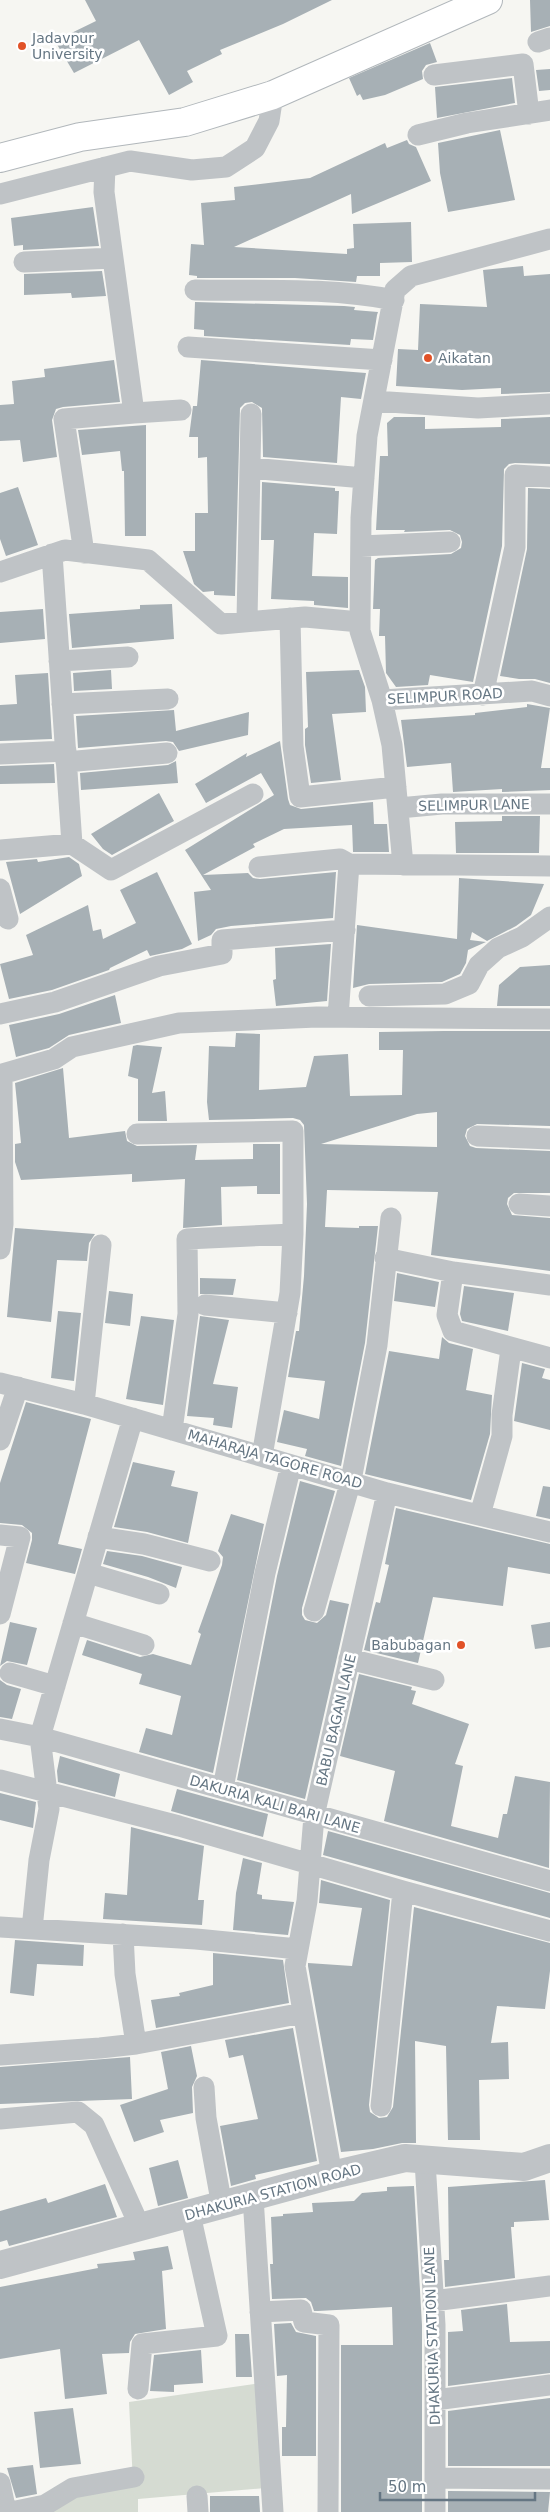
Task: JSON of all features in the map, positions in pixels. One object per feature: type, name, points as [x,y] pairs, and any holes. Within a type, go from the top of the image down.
[{"type":"main road","points":[[0,158],[70,139],[185,122],[273,95],[488,0]]},
{"type":"street","points":[[434,75],[523,64],[529,114]]},
{"type":"street","points":[[0,194],[130,161],[192,170],[226,167],[255,148],[269,121],[273,95]]},
{"type":"street","points":[[418,135],[467,123],[550,110]]},
{"type":"street","points":[[105,167],[104,192],[134,413]]},
{"type":"street","points":[[195,290],[331,292],[368,295],[394,300],[395,290],[411,276],[550,239]]},
{"type":"street","points":[[24,262],[113,258]]},
{"type":"street","name":"SELIMPUR ROAD","points":[[394,300],[367,436],[361,546],[360,626],[382,700],[532,691],[550,696]]},
{"type":"street","points":[[188,347],[382,360]]},
{"type":"street","points":[[374,401],[478,408],[550,404]]},
{"type":"street","points":[[84,552],[64,419],[182,410]]},
{"type":"street","points":[[247,620],[251,414]]},
{"type":"street","points":[[250,468],[364,478]]},
{"type":"street","points":[[483,695],[515,547],[515,475],[550,477]]},
{"type":"street","points":[[361,546],[450,542]]},
{"type":"street","points":[[0,572],[65,550],[148,560],[221,624],[247,620],[305,617],[360,626]]},
{"type":"street","points":[[52,554],[72,844]]},
{"type":"street","name":"SELIMPUR LANE","points":[[290,618],[293,746],[300,797],[398,797],[442,804],[550,804]]},
{"type":"street","points":[[60,661],[128,657]]},
{"type":"street","points":[[62,704],[168,699]]},
{"type":"street","points":[[382,700],[392,745],[403,865]]},
{"type":"street","points":[[0,754],[66,757],[168,753]]},
{"type":"street","points":[[0,850],[72,844],[111,870],[252,794]]},
{"type":"street","points":[[259,867],[340,859],[350,864],[550,866]]},
{"type":"street","points":[[338,1017],[350,864]]},
{"type":"street","points":[[0,889],[8,919]]},
{"type":"street","points":[[370,996],[445,994],[469,984],[479,965],[498,948],[522,936],[550,917]]},
{"type":"street","points":[[0,1014],[55,1002],[159,966],[222,954],[222,940],[345,930]]},
{"type":"street","points":[[0,1249],[2,1224],[1,1068],[54,1059],[72,1047],[180,1023],[338,1017],[550,1019]]},
{"type":"street","points":[[137,1134],[293,1131],[293,1234],[290,1293],[262,1456]]},
{"type":"street","points":[[478,1136],[550,1139]]},
{"type":"street","points":[[519,1204],[550,1206]]},
{"type":"street","points":[[314,1611],[351,1480],[377,1345],[385,1258],[391,1218]]},
{"type":"street","points":[[172,1430],[188,1314],[187,1239],[293,1234]]},
{"type":"street","points":[[84,1404],[101,1245]]},
{"type":"street","points":[[385,1258],[453,1272],[550,1285]]},
{"type":"street","points":[[453,1272],[447,1315],[453,1331],[511,1349],[550,1358]]},
{"type":"street","points":[[205,1306],[287,1313]]},
{"type":"street","points":[[480,1515],[502,1436],[502,1416],[511,1349]]},
{"type":"street","points":[[0,1440],[9,1385]]},
{"type":"street","name":"MAHARAJA TAGORE ROAD","points":[[9,1385],[84,1404],[291,1465],[351,1480],[387,1493],[550,1532]]},
{"type":"street","points":[[32,1929],[39,1860],[49,1809],[40,1737],[133,1418]]},
{"type":"street","points":[[223,1788],[265,1573],[291,1465]]},
{"type":"street","name":"BABU BAGAN LANE","points":[[332,2175],[295,1966],[306,1900],[314,1816],[387,1493]]},
{"type":"street","points":[[0,1535],[20,1537],[0,1614]]},
{"type":"street","points":[[98,1538],[144,1544],[210,1561]]},
{"type":"street","points":[[88,1573],[159,1594]]},
{"type":"street","points":[[73,1623],[144,1645]]},
{"type":"street","points":[[349,1659],[434,1680]]},
{"type":"street","points":[[10,1673],[55,1686]]},
{"type":"street","name":"DAKURIA KALI BARI LANE","points":[[0,1729],[40,1737],[550,1882]]},
{"type":"street","points":[[0,1780],[179,1826],[403,1891],[550,1931]]},
{"type":"street","points":[[381,2106],[403,1891]]},
{"type":"street","points":[[0,1927],[196,1938],[298,1949]]},
{"type":"street","points":[[123,1934],[125,1974],[136,2044]]},
{"type":"street","points":[[0,2055],[136,2044],[303,2013]]},
{"type":"street","points":[[204,2087],[206,2118],[222,2206]]},
{"type":"street","points":[[0,2119],[78,2112],[94,2125],[140,2227]]},
{"type":"street","name":"DHAKURIA STATION ROAD","points":[[0,2265],[332,2175],[405,2158],[524,2167],[550,2158]]},
{"type":"street","name":"DHAKURIA STATION LANE","points":[[425,2161],[433,2301],[435,2512]]},
{"type":"street","points":[[252,2197],[273,2512]]},
{"type":"street","points":[[138,2389],[142,2344],[217,2336],[190,2214]]},
{"type":"street","points":[[433,2301],[550,2286]]},
{"type":"street","points":[[260,2312],[301,2310],[304,2322],[329,2324],[328,2512]]},
{"type":"street","points":[[435,2400],[550,2384]]},
{"type":"street","points":[[11,2512],[45,2505],[73,2488],[134,2477]]},
{"type":"street","points":[[435,2478],[550,2479]]},
{"type":"street","points":[[0,2483],[6,2512]]},
{"type":"shaded area","points":[[262,2383],[266,2488],[138,2499],[138,2512],[52,2512],[75,2495],[133,2483],[129,2402]]},
{"type":"building","points":[[85,0],[332,0],[283,24],[220,50],[222,54],[187,71],[193,82],[169,95],[139,40],[74,73],[55,41],[96,21]]},
{"type":"building","points":[[530,0],[550,0],[550,26],[531,32]]},
{"type":"building","points":[[430,43],[437,62],[426,65],[422,71],[423,79],[385,95],[363,100],[360,94],[357,96],[349,78]]},
{"type":"building","points":[[550,69],[550,90],[539,91],[536,70]]},
{"type":"building","points":[[512,78],[515,103],[437,118],[435,87]]},
{"type":"building","points":[[500,130],[515,200],[448,212],[440,173],[438,143]]},
{"type":"building","points":[[407,140],[409,144],[416,147],[431,181],[352,214],[351,194],[234,247],[347,254],[347,249],[354,248],[353,224],[411,222],[412,262],[380,263],[380,276],[357,276],[356,282],[295,278],[197,278],[197,276],[189,275],[191,244],[204,245],[201,203],[235,200],[234,187],[310,178],[385,143],[387,148]]},
{"type":"building","points":[[93,207],[99,246],[23,250],[23,245],[14,246],[11,218]]},
{"type":"building","points":[[523,266],[524,276],[550,274],[550,392],[501,394],[501,388],[462,390],[396,386],[398,349],[418,350],[420,304],[487,307],[483,270]]},
{"type":"building","points":[[102,271],[106,296],[72,298],[71,293],[24,295],[24,274]]},
{"type":"building","points":[[195,302],[344,306],[355,307],[354,310],[378,312],[373,340],[351,339],[350,345],[204,336],[204,330],[194,329]]},
{"type":"building","points":[[114,360],[120,402],[56,409],[52,420],[57,457],[23,462],[20,440],[0,441],[0,405],[14,404],[12,381],[45,377],[44,369]]},
{"type":"building","points":[[201,360],[366,373],[361,399],[341,397],[337,463],[263,457],[262,408],[252,402],[245,403],[240,408],[235,596],[214,595],[214,591],[203,592],[194,584],[183,551],[195,551],[195,513],[208,513],[207,457],[198,458],[198,437],[189,437],[193,406],[197,406]]},
{"type":"building","points":[[394,417],[425,417],[425,429],[501,427],[501,419],[550,417],[550,464],[515,463],[509,464],[504,469],[502,546],[473,682],[430,675],[428,685],[396,687],[386,673],[385,636],[379,636],[380,609],[373,609],[375,560],[378,558],[451,554],[461,548],[462,542],[460,535],[450,530],[404,532],[405,530],[376,530],[380,456],[388,456],[387,423]]},
{"type":"building","points":[[146,425],[146,536],[125,536],[124,471],[122,471],[120,451],[82,455],[78,430]]},
{"type":"building","points":[[262,482],[335,488],[335,491],[339,491],[337,534],[314,533],[312,576],[348,577],[348,608],[314,605],[314,601],[271,599],[274,540],[261,540]]},
{"type":"building","points":[[18,487],[38,545],[6,556],[0,539],[0,493]]},
{"type":"building","points":[[528,488],[550,489],[550,683],[535,679],[500,676],[527,549]]},
{"type":"building","points":[[172,604],[174,639],[72,648],[69,614],[140,609],[140,605]]},
{"type":"building","points":[[43,609],[45,639],[0,643],[0,612]]},
{"type":"building","points":[[111,670],[112,689],[74,691],[73,673]]},
{"type":"building","points":[[359,670],[365,687],[366,712],[332,714],[341,780],[311,783],[305,745],[305,729],[308,727],[306,672]]},
{"type":"building","points":[[48,673],[52,739],[0,741],[0,705],[17,704],[15,675]]},
{"type":"building","points":[[527,704],[550,708],[541,768],[550,768],[550,790],[502,792],[502,789],[453,792],[451,763],[407,767],[401,720],[475,715],[475,713],[527,707]]},
{"type":"building","points":[[174,710],[176,731],[249,712],[248,735],[179,751],[173,742],[166,741],[78,748],[76,716]]},
{"type":"building","points":[[280,741],[290,805],[301,809],[373,802],[374,824],[387,824],[389,852],[353,852],[352,825],[284,829],[253,844],[255,847],[203,875],[248,873],[253,878],[260,879],[336,872],[333,918],[231,926],[216,929],[211,935],[198,941],[194,892],[211,890],[185,850],[274,795],[261,773],[206,803],[195,784],[247,753],[246,757]]},
{"type":"building","points":[[176,761],[178,783],[81,790],[80,773],[168,765]]},
{"type":"building","points":[[54,764],[55,783],[0,784],[0,766]]},
{"type":"building","points":[[159,793],[174,821],[112,855],[103,849],[91,834]]},
{"type":"building","points":[[502,816],[540,816],[539,853],[456,853],[455,822],[502,821]]},
{"type":"building","points":[[69,857],[79,864],[82,876],[20,914],[6,862],[37,859],[38,862]]},
{"type":"building","points":[[157,872],[192,944],[182,949],[150,956],[147,950],[109,970],[52,990],[9,999],[0,964],[33,955],[26,935],[88,905],[93,931],[101,929],[103,939],[136,923],[120,890]]},
{"type":"building","points":[[459,878],[544,884],[531,915],[516,926],[487,941],[472,932],[470,940],[486,942],[468,950],[466,963],[460,974],[442,982],[369,984],[353,988],[357,925],[457,939]]},
{"type":"building","points":[[331,944],[327,1001],[276,1006],[273,980],[276,979],[275,948]]},
{"type":"building","points":[[550,965],[550,1006],[497,1006],[499,985],[520,967]]},
{"type":"building","points":[[115,995],[121,1023],[69,1035],[49,1048],[16,1057],[9,1025],[59,1014]]},
{"type":"building","points":[[550,1031],[550,1126],[477,1124],[467,1129],[465,1136],[470,1146],[476,1148],[550,1151],[550,1193],[514,1193],[508,1198],[507,1204],[512,1215],[550,1218],[550,1271],[431,1255],[438,1192],[327,1190],[325,1227],[359,1228],[359,1226],[378,1226],[365,1343],[341,1466],[305,1456],[307,1449],[277,1442],[284,1410],[319,1419],[325,1381],[288,1377],[296,1331],[299,1331],[304,1276],[307,1204],[304,1125],[300,1120],[293,1118],[209,1120],[207,1102],[209,1046],[235,1047],[236,1033],[260,1034],[259,1090],[306,1087],[314,1056],[348,1054],[350,1096],[402,1095],[403,1050],[379,1050],[379,1032]],"holes":[[[437,1112],[437,1147],[321,1144],[417,1114]]]},
{"type":"building","points":[[133,1046],[162,1047],[152,1093],[165,1091],[167,1121],[138,1121],[138,1079],[128,1076]]},
{"type":"building","points":[[63,1068],[69,1138],[125,1131],[127,1141],[137,1146],[197,1145],[195,1160],[253,1159],[253,1144],[280,1144],[280,1194],[257,1194],[257,1186],[221,1187],[222,1225],[183,1228],[185,1179],[132,1182],[132,1174],[21,1180],[15,1162],[15,1144],[21,1143],[15,1083]]},
{"type":"building","points":[[15,1228],[95,1234],[89,1243],[87,1261],[57,1260],[51,1322],[7,1317]]},
{"type":"building","points":[[397,1273],[439,1282],[435,1307],[394,1301]]},
{"type":"building","points":[[200,1278],[236,1279],[233,1295],[200,1294]]},
{"type":"building","points":[[464,1286],[514,1293],[508,1331],[462,1321],[460,1314]]},
{"type":"building","points":[[109,1291],[133,1294],[130,1326],[105,1323]]},
{"type":"building","points":[[58,1311],[81,1313],[74,1381],[51,1378]]},
{"type":"building","points":[[141,1316],[174,1320],[163,1405],[126,1399]]},
{"type":"building","points":[[200,1316],[229,1320],[213,1384],[238,1387],[232,1428],[213,1425],[214,1418],[187,1416]]},
{"type":"building","points":[[442,1337],[449,1343],[473,1349],[466,1390],[492,1395],[490,1434],[471,1500],[365,1474],[389,1351],[439,1359]]},
{"type":"building","points":[[522,1363],[545,1369],[542,1378],[550,1380],[550,1430],[514,1421]]},
{"type":"building","points":[[26,1402],[91,1419],[58,1544],[82,1549],[75,1574],[26,1563],[32,1533],[22,1525],[0,1523],[0,1483]]},
{"type":"building","points":[[133,1462],[175,1471],[171,1486],[198,1492],[188,1543],[147,1532],[114,1527]]},
{"type":"building","points":[[300,1481],[335,1491],[302,1608],[302,1615],[305,1620],[317,1623],[326,1615],[330,1600],[349,1604],[305,1799],[237,1780],[277,1576]]},
{"type":"building","points":[[543,1486],[550,1487],[550,1519],[536,1516]]},
{"type":"building","points":[[396,1508],[550,1544],[550,1574],[508,1567],[503,1606],[433,1597],[418,1663],[364,1650],[376,1602],[380,1603],[389,1565],[385,1564]]},
{"type":"building","points":[[231,1514],[264,1524],[213,1773],[139,1752],[146,1728],[172,1735],[181,1696],[139,1684],[142,1674],[82,1655],[87,1640],[140,1657],[153,1654],[191,1665],[201,1634],[198,1632],[222,1565],[223,1557],[218,1551]]},
{"type":"building","points":[[107,1551],[142,1556],[182,1567],[176,1588],[148,1577],[103,1564]]},
{"type":"building","points":[[10,1622],[37,1628],[27,1665],[7,1661],[0,1666]]},
{"type":"building","points":[[550,1622],[550,1647],[535,1649],[531,1625]]},
{"type":"building","points":[[359,1674],[412,1687],[411,1690],[416,1691],[412,1704],[469,1724],[455,1764],[463,1766],[451,1826],[498,1838],[503,1814],[507,1814],[515,1776],[550,1782],[549,1868],[384,1821],[395,1771],[340,1756]]},
{"type":"building","points":[[0,1680],[7,1685],[21,1689],[12,1719],[0,1717]]},
{"type":"building","points":[[60,1756],[120,1774],[115,1797],[58,1782],[57,1771]]},
{"type":"building","points":[[177,1789],[268,1814],[263,1837],[171,1811]]},
{"type":"building","points":[[0,1793],[36,1802],[33,1828],[0,1820]]},
{"type":"building","points":[[131,1827],[204,1846],[198,1900],[204,1900],[202,1925],[103,1919],[105,1893],[127,1895]]},
{"type":"building","points":[[328,1831],[550,1893],[550,1918],[323,1855]]},
{"type":"building","points":[[243,1858],[262,1863],[257,1894],[262,1895],[262,1899],[294,1902],[288,1935],[233,1930],[236,1893]]},
{"type":"building","points":[[321,1880],[390,1900],[369,2105],[370,2112],[379,2118],[387,2117],[393,2107],[414,1907],[550,1943],[550,1971],[545,2009],[497,2006],[491,2043],[508,2042],[509,2079],[479,2080],[480,2140],[448,2140],[446,2046],[415,2041],[416,2143],[402,2143],[373,2149],[341,2152],[308,1963],[352,1966],[362,1908],[319,1903]]},
{"type":"building","points":[[15,1940],[84,1945],[83,1966],[37,1964],[34,1996],[10,1993]]},
{"type":"building","points":[[213,1953],[283,1960],[289,2003],[156,2028],[151,2000],[180,1996],[179,1993],[213,1985]]},
{"type":"building","points":[[293,2028],[317,2161],[255,2175],[256,2179],[231,2186],[220,2126],[258,2119],[243,2055],[229,2058],[225,2040]]},
{"type":"building","points":[[191,2046],[197,2076],[192,2087],[193,2113],[160,2120],[164,2132],[134,2142],[120,2105],[168,2089],[161,2052]]},
{"type":"building","points":[[130,2057],[132,2099],[0,2104],[0,2067]]},
{"type":"building","points":[[178,2160],[188,2198],[158,2206],[149,2168]]},
{"type":"building","points":[[545,2180],[549,2220],[514,2222],[514,2227],[511,2227],[515,2278],[445,2287],[444,2260],[449,2260],[448,2187]]},
{"type":"building","points":[[105,2184],[117,2217],[9,2246],[7,2240],[0,2242],[0,2211],[46,2198],[48,2203]]},
{"type":"building","points":[[414,2186],[422,2325],[422,2512],[341,2512],[341,2345],[393,2345],[392,2307],[314,2311],[311,2302],[306,2298],[272,2299],[270,2264],[273,2264],[271,2217],[283,2216],[283,2214],[313,2212],[312,2203],[354,2201],[362,2193],[387,2191],[387,2187]]},
{"type":"building","points":[[168,2246],[173,2269],[162,2271],[166,2329],[135,2334],[130,2342],[129,2353],[102,2354],[107,2394],[65,2399],[60,2349],[0,2359],[0,2287],[98,2268],[97,2264],[135,2260],[133,2252]]},
{"type":"building","points":[[507,2304],[510,2342],[550,2341],[550,2373],[448,2386],[448,2332],[463,2331],[461,2310]]},
{"type":"building","points":[[291,2323],[296,2332],[316,2336],[316,2456],[282,2456],[282,2427],[286,2427],[287,2375],[277,2376],[274,2324]]},
{"type":"building","points":[[235,2334],[249,2334],[252,2377],[236,2377]]},
{"type":"building","points":[[201,2350],[203,2383],[174,2385],[174,2392],[150,2391],[154,2355]]},
{"type":"building","points":[[550,2398],[550,2466],[448,2466],[448,2411]]},
{"type":"building","points":[[73,2408],[81,2464],[40,2468],[34,2412]]},
{"type":"building","points":[[33,2465],[37,2494],[16,2498],[7,2468]]},
{"type":"building","points":[[448,2491],[550,2492],[548,2512],[448,2512]]},
{"type":"building","points":[[210,2496],[259,2496],[260,2512],[210,2512]]},
{"type":"place","name":"Jadavpur University","points":[[22,46]]},
{"type":"place","name":"Aikatan","points":[[428,358]]},
{"type":"place","name":"Babubagan","points":[[461,1645]]}]
